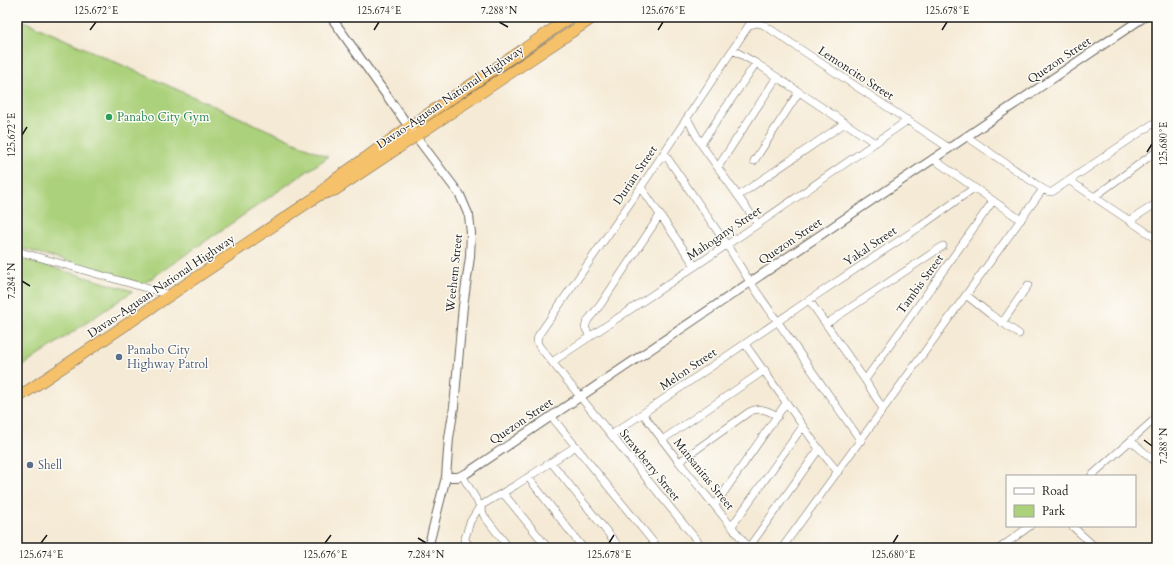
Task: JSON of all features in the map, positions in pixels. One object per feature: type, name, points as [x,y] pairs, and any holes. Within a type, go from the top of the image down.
[{"type":"highway","name":"Davao-Agusan National Highway","points":[[412,132],[571,17]]},
{"type":"highway","name":"Davao-Agusan National Highway","points":[[17,398],[319,195],[329,184],[594,17]]},
{"type":"street","name":"Weehem Street","points":[[331,17],[412,132],[460,195],[469,216],[471,233],[470,257],[459,344],[446,477],[428,548]]},
{"type":"street","name":"Quezon Street","points":[[446,477],[462,475],[1144,17]]},
{"type":"street","name":"Lemoncito Street","points":[[749,25],[757,23],[764,25],[949,148]]},
{"type":"street","name":"Durian Street","points":[[538,336],[641,187],[749,25]]},
{"type":"street","points":[[733,50],[756,63],[875,143]]},
{"type":"street","points":[[701,144],[756,63]]},
{"type":"street","points":[[718,167],[777,77]]},
{"type":"street","points":[[754,161],[799,92]]},
{"type":"street","points":[[687,118],[701,144],[758,224]]},
{"type":"street","name":"Mahogany Street","points":[[552,362],[758,224],[908,120]]},
{"type":"street","points":[[966,136],[1043,189],[1052,192],[1157,121]]},
{"type":"street","points":[[738,196],[845,123]]},
{"type":"street","points":[[1094,197],[1157,151]]},
{"type":"street","points":[[664,153],[727,245],[750,282],[861,441]]},
{"type":"street","points":[[933,159],[1021,220]]},
{"type":"street","points":[[1070,181],[1157,239]]},
{"type":"street","points":[[641,187],[695,266]]},
{"type":"street","name":"Yakal Street","points":[[778,322],[921,226],[974,188]]},
{"type":"street","points":[[782,548],[1043,189]]},
{"type":"street","name":"Tambis Street","points":[[865,380],[993,201]]},
{"type":"street","points":[[1129,221],[1157,203]]},
{"type":"street","points":[[590,337],[585,327],[588,320],[601,304],[660,215]]},
{"type":"street","points":[[826,324],[943,246]]},
{"type":"street","points":[[17,251],[170,295]]},
{"type":"street","points":[[1002,323],[1028,285]]},
{"type":"street","points":[[966,295],[1002,323],[1019,334]]},
{"type":"street","points":[[809,300],[865,380],[883,409]]},
{"type":"street","name":"Melon Street","points":[[611,435],[778,322]]},
{"type":"street","name":"Strawberry Street","points":[[538,336],[538,346],[703,548]]},
{"type":"street","points":[[745,344],[765,370],[786,403],[819,449],[838,472]]},
{"type":"street","points":[[662,440],[765,370]]},
{"type":"street","points":[[715,505],[786,403]]},
{"type":"street","points":[[679,462],[749,412],[758,408],[778,416]]},
{"type":"street","name":"Mansanitas Street","points":[[643,414],[679,462],[749,548]]},
{"type":"street","points":[[551,416],[657,548]]},
{"type":"street","points":[[1092,475],[1157,417]]},
{"type":"street","points":[[732,526],[803,426]]},
{"type":"street","points":[[1131,441],[1157,463]]},
{"type":"street","points":[[462,548],[470,522],[480,506],[576,446]]},
{"type":"street","points":[[749,548],[819,449]]},
{"type":"street","points":[[551,462],[620,548]]},
{"type":"street","points":[[462,475],[480,506],[484,516],[510,548]]},
{"type":"street","points":[[528,477],[583,548]]},
{"type":"street","points":[[503,493],[548,548]]},
{"type":"street","points":[[1000,548],[1029,527]]},
{"type":"street","points":[[1073,527],[1096,548]]},
{"type":"street","points":[[465,540],[471,548]]},
{"type":"green space","points":[[17,18],[328,157],[143,284],[17,247]]},
{"type":"green space","points":[[17,257],[133,291],[17,370]]},
{"type":"place","name":"Panabo City Gym","points":[[109,117]]},
{"type":"place","name":"Panabo City Highway Patrol","points":[[119,357]]},
{"type":"place","name":"Shell","points":[[30,465]]}]
